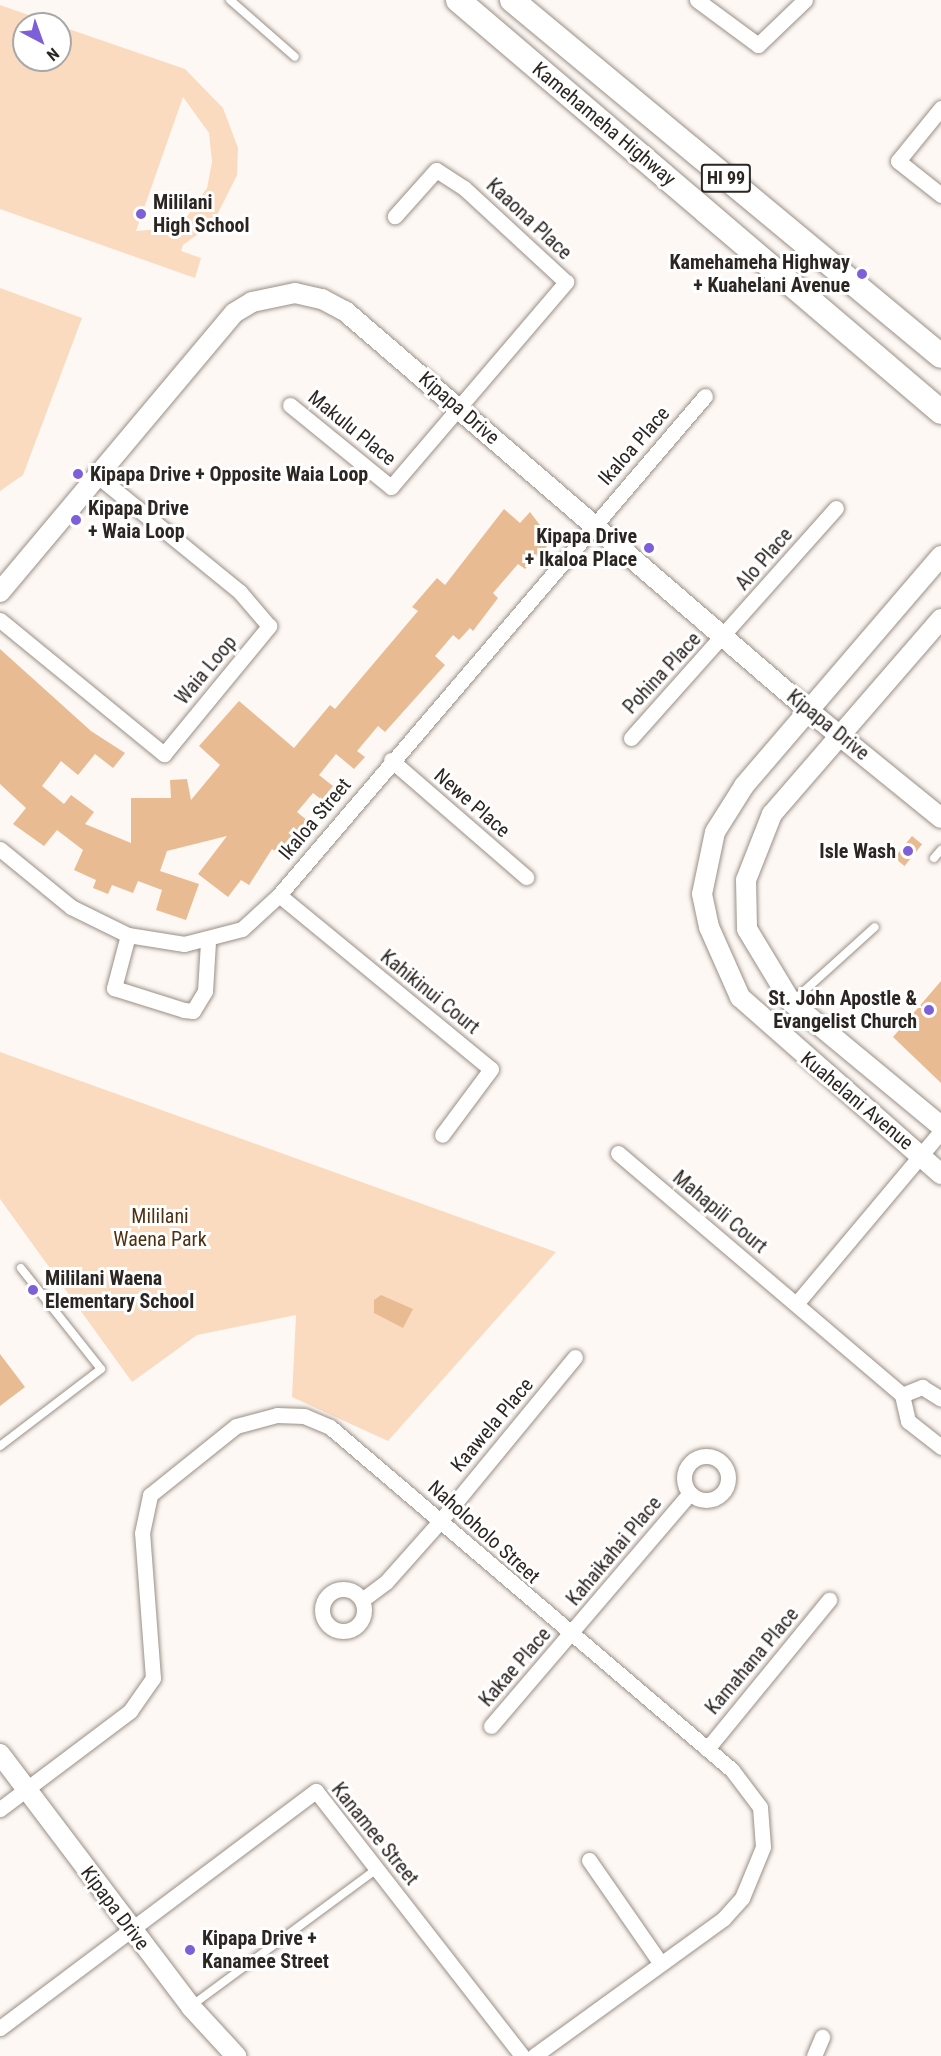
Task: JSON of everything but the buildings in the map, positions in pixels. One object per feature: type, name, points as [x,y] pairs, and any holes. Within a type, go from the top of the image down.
[{"type":"main road","name":"Kamehameha Highway","points":[[458,0],[935,406]]},
{"type":"main road","name":"Kamehameha Highway","points":[[512,0],[941,356]]},
{"type":"main road","points":[[876,302],[941,340]]},
{"type":"main road","points":[[935,406],[941,425]]},
{"type":"street","points":[[697,0],[758,45],[805,0]]},
{"type":"street","points":[[941,108],[898,161],[941,195]]},
{"type":"street","name":"Kaaona Place","points":[[395,216],[436,170],[464,188],[566,282],[459,409]]},
{"type":"street","name":"Kipapa Drive","points":[[0,592],[234,313],[271,297],[296,293],[345,311],[808,711],[840,733],[941,818]]},
{"type":"street","name":"Ikaloa Place","points":[[594,524],[705,396]]},
{"type":"street","name":"Makulu Place","points":[[290,405],[391,487],[459,409]]},
{"type":"street","name":"Waia Loop","points":[[0,620],[164,754],[269,626],[240,592],[98,476]]},
{"type":"street","name":"Alo Place","points":[[723,637],[836,508]]},
{"type":"street","name":"Ikaloa Street","points":[[0,849],[71,907],[128,935],[161,944],[208,942],[242,929],[279,895],[391,760],[594,524]]},
{"type":"street","name":"Kuahelani Avenue","points":[[941,556],[744,786],[715,832],[702,894],[709,927],[740,997],[941,1174]]},
{"type":"street","name":"Kuahelani Avenue","points":[[941,619],[772,814],[746,880],[747,929],[791,1002],[941,1125]]},
{"type":"street","name":"Pohina Place","points":[[631,738],[723,637]]},
{"type":"street","name":"Newe Place","points":[[391,760],[526,877]]},
{"type":"street","name":"Kahikinui Court","points":[[279,895],[491,1069],[442,1135]]},
{"type":"street","points":[[128,935],[114,988],[193,1011],[202,997],[208,942]]},
{"type":"street","points":[[796,1304],[924,1158],[941,1131]]},
{"type":"street","name":"Mahapili Court","points":[[618,1153],[902,1395]]},
{"type":"street","name":"Kaawela Place","points":[[362,1600],[386,1582],[441,1520],[575,1357]]},
{"type":"street","points":[[941,1399],[922,1387],[902,1395],[908,1420],[941,1446]]},
{"type":"street","name":"Naholoholo Street","points":[[0,1809],[144,1696],[153,1678],[155,1655],[143,1513],[150,1495],[165,1479],[236,1426],[277,1415],[304,1416],[330,1427],[441,1520],[570,1636],[707,1749],[744,1783],[760,1807],[764,1828],[759,1865],[742,1898],[723,1919],[534,2056]]},
{"type":"street","name":"Kahaikahai Place","points":[[570,1636],[690,1493]]},
{"type":"street","name":"Kamahana Place","points":[[707,1749],[830,1600]]},
{"type":"street","name":"Kakae Place","points":[[491,1726],[570,1636]]},
{"type":"street","name":"Kipapa Drive","points":[[0,1754],[191,2007],[236,2056]]},
{"type":"street","name":"Kanamee Street","points":[[131,1930],[316,1791],[522,2056]]},
{"type":"street","points":[[589,1860],[661,1965]]},
{"type":"street","points":[[0,2028],[131,1930]]},
{"type":"street","points":[[814,2056],[822,2037]]},
{"type":"lane","points":[[230,0],[295,57]]},
{"type":"lane","points":[[934,858],[941,850]]},
{"type":"lane","points":[[791,1002],[875,927]]},
{"type":"lane","points":[[0,1446],[101,1369],[21,1268]]},
{"type":"lane","points":[[191,2007],[378,1868]]},
{"type":"green space","points":[[0,5],[20,12],[12,12],[12,72],[72,72],[72,30],[185,69],[223,108],[238,148],[237,175],[213,223],[183,245],[181,251],[201,258],[195,278],[0,209]],"holes":[[[183,97],[209,133],[212,162],[207,188],[186,218],[162,229],[136,231]]]},
{"type":"green space","points":[[0,288],[82,318],[23,475],[0,491]]},
{"type":"green space","name":"Mililani Waena Park","points":[[0,1052],[556,1252],[388,1441],[292,1397],[296,1315],[197,1335],[132,1382],[0,1199]]},
{"type":"place","name":"Mililani High School","points":[[141,214]]},
{"type":"place","name":"Kamehameha Highway + Kuahelani Avenue","points":[[862,274]]},
{"type":"place","name":"Kipapa Drive + Opposite Waia Loop","points":[[78,474]]},
{"type":"place","name":"Kipapa Drive + Waia Loop","points":[[76,520]]},
{"type":"place","name":"Kipapa Drive + Ikaloa Place","points":[[649,548]]},
{"type":"place","name":"Isle Wash","points":[[908,851]]},
{"type":"place","name":"St. John Apostle & Evangelist Church","points":[[929,1010]]},
{"type":"place","name":"Mililani Waena Elementary School","points":[[33,1290]]},
{"type":"place","name":"Kipapa Drive + Kanamee Street","points":[[190,1950]]}]
